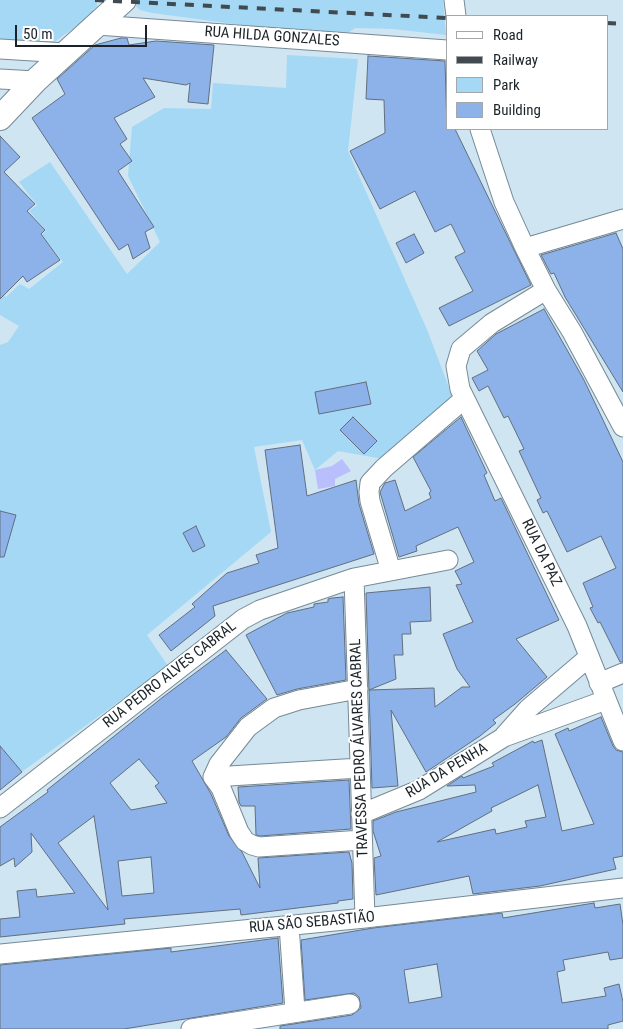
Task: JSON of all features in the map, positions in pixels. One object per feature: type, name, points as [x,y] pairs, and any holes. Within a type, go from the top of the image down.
[{"type":"main road","points":[[0,118],[35,81],[124,0]]},
{"type":"street","points":[[454,0],[456,15]]},
{"type":"street","name":"RUA HILDA GONZALES","points":[[97,25],[446,50]]},
{"type":"street","points":[[0,49],[65,53]]},
{"type":"street","points":[[0,79],[35,81]]},
{"type":"street","points":[[480,130],[504,202],[525,248],[546,290],[580,346],[623,427]]},
{"type":"street","points":[[525,248],[623,219]]},
{"type":"street","name":"RUA DA PAZ","points":[[546,290],[474,337],[462,349],[456,366],[464,399],[568,608],[623,742]]},
{"type":"street","points":[[391,571],[368,492],[370,483],[384,468],[464,399]]},
{"type":"street","name":"RUA PEDRO ALVES CABRAL","points":[[0,808],[229,628],[260,610],[354,578],[448,560]]},
{"type":"street","name":"TRAVESSA PEDRO ÁLVARES CABRAL","points":[[354,578],[365,918]]},
{"type":"street","name":"RUA DA PENHA","points":[[504,737],[528,709],[589,657]]},
{"type":"street","name":"RUA DA PENHA","points":[[361,814],[419,790],[504,737],[603,692],[623,673]]},
{"type":"street","points":[[213,776],[219,764],[248,727],[274,708],[299,700],[358,688]]},
{"type":"street","points":[[213,776],[360,768]]},
{"type":"street","points":[[213,776],[221,788],[239,832],[245,841],[260,847],[362,840]]},
{"type":"street","name":"RUA SÃO SEBASTIÃO","points":[[0,954],[365,918],[623,888]]},
{"type":"street","points":[[289,926],[295,1011]]},
{"type":"street","points":[[191,1029],[236,1025],[295,1011],[350,1004]]},
{"type":"green space","points":[[0,0],[97,0],[97,7],[92,10],[99,10],[50,45],[0,42]]},
{"type":"green space","points":[[135,0],[443,0],[446,35],[393,29],[355,28],[345,35],[257,27],[152,13],[140,10],[134,4]]},
{"type":"green space","points":[[287,55],[358,59],[348,151],[428,332],[453,398],[383,459],[338,451],[315,470],[302,440],[254,447],[271,532],[147,635],[168,666],[23,771],[0,759],[0,345],[8,342],[19,326],[0,315],[0,292],[6,297],[20,284],[29,289],[63,262],[42,235],[46,230],[29,211],[37,205],[19,182],[50,162],[127,274],[160,242],[128,176],[132,127],[164,108],[211,109],[213,83],[286,88]]},
{"type":"shaded area","points":[[342,459],[351,471],[335,479],[335,486],[318,489],[315,470],[332,466]]},
{"type":"building","points":[[127,38],[129,45],[156,41],[214,45],[208,104],[188,102],[190,83],[186,85],[143,78],[155,97],[114,118],[127,139],[120,144],[132,161],[118,171],[154,227],[145,232],[150,248],[133,259],[128,244],[119,250],[32,118],[65,94],[57,79],[95,45]]},
{"type":"building","points":[[368,56],[445,61],[446,130],[455,130],[531,285],[449,326],[439,308],[473,291],[455,257],[465,252],[451,224],[435,232],[415,191],[380,209],[350,151],[385,133],[384,100],[366,99]]},
{"type":"building","points":[[0,136],[20,157],[4,172],[35,204],[27,211],[45,230],[41,234],[60,260],[27,282],[23,276],[0,299]]},
{"type":"building","points":[[616,233],[623,249],[623,392],[565,297],[554,273],[551,274],[541,255]]},
{"type":"building","points":[[414,234],[424,253],[406,263],[396,243]]},
{"type":"building","points":[[544,309],[584,380],[623,462],[623,662],[620,662],[600,622],[598,623],[590,608],[593,607],[583,583],[616,568],[601,536],[567,552],[547,511],[543,513],[537,500],[541,498],[519,451],[524,449],[508,416],[504,418],[488,386],[479,391],[472,378],[488,370],[477,351],[496,334]]},
{"type":"building","points":[[366,382],[371,404],[319,414],[315,392]]},
{"type":"building","points":[[353,417],[377,441],[364,454],[340,430]]},
{"type":"building","points":[[461,417],[487,473],[484,475],[495,501],[501,498],[559,620],[516,639],[547,677],[493,720],[496,723],[480,736],[426,772],[391,710],[398,786],[372,788],[366,593],[430,587],[431,621],[410,622],[411,634],[402,634],[403,655],[394,655],[396,679],[369,690],[434,688],[435,707],[462,687],[470,687],[457,669],[443,634],[473,622],[456,585],[462,584],[455,571],[474,562],[458,527],[416,546],[417,551],[399,557],[380,492],[385,483],[395,480],[405,511],[431,498],[429,493],[431,491],[413,457]]},
{"type":"building","points":[[300,445],[307,496],[356,480],[359,504],[374,554],[213,606],[215,616],[171,651],[159,635],[195,607],[192,604],[227,573],[259,563],[256,555],[278,548],[265,450]]},
{"type":"building","points":[[0,511],[16,515],[4,557],[0,557]]},
{"type":"building","points":[[196,526],[205,546],[193,552],[183,533]]},
{"type":"building","points":[[343,597],[346,680],[297,689],[277,695],[246,635],[287,613],[314,607],[314,604],[328,602],[328,599]]},
{"type":"building","points":[[226,650],[267,699],[241,718],[226,737],[192,761],[211,794],[229,836],[242,852],[260,888],[258,858],[349,852],[352,863],[353,899],[338,901],[338,903],[241,915],[240,909],[124,919],[125,924],[0,937],[0,919],[20,917],[17,891],[36,889],[37,897],[75,893],[31,833],[32,852],[15,867],[14,858],[0,866],[0,827],[48,792],[47,790],[163,697]],"holes":[[[139,759],[159,783],[155,786],[167,803],[131,810],[110,783]],[[94,816],[108,910],[58,843]],[[151,857],[154,893],[122,896],[118,861]]]},
{"type":"building","points":[[601,717],[613,746],[616,750],[623,752],[623,856],[613,858],[616,869],[540,886],[473,894],[469,876],[376,895],[374,858],[381,856],[373,831],[373,821],[396,812],[476,792],[475,785],[447,786],[462,776],[463,778],[494,766],[492,763],[533,741],[534,743],[542,740],[562,831],[594,824],[555,734],[568,728],[569,731]],"holes":[[[538,785],[546,817],[525,821],[527,827],[496,834],[495,829],[437,842],[492,811],[491,808]]]},
{"type":"building","points":[[0,746],[22,772],[0,790]]},
{"type":"building","points":[[349,780],[351,829],[260,836],[256,835],[255,806],[241,806],[239,802],[238,787]]},
{"type":"building","points":[[594,903],[595,908],[620,904],[623,925],[623,958],[610,960],[608,952],[563,960],[565,970],[557,972],[562,1003],[606,996],[604,988],[619,984],[623,1002],[623,1021],[608,1025],[608,1029],[280,1029],[280,1026],[352,1015],[361,1008],[359,997],[354,993],[305,1000],[301,940],[373,928],[502,913],[503,918]],"holes":[[[437,964],[442,997],[409,1003],[404,970]]]},
{"type":"building","points":[[278,938],[283,1003],[124,1029],[0,1029],[0,965],[171,948],[171,952]]},
{"type":"railway","points":[[95,0],[446,18]]},
{"type":"railway","points":[[608,23],[623,24]]}]
